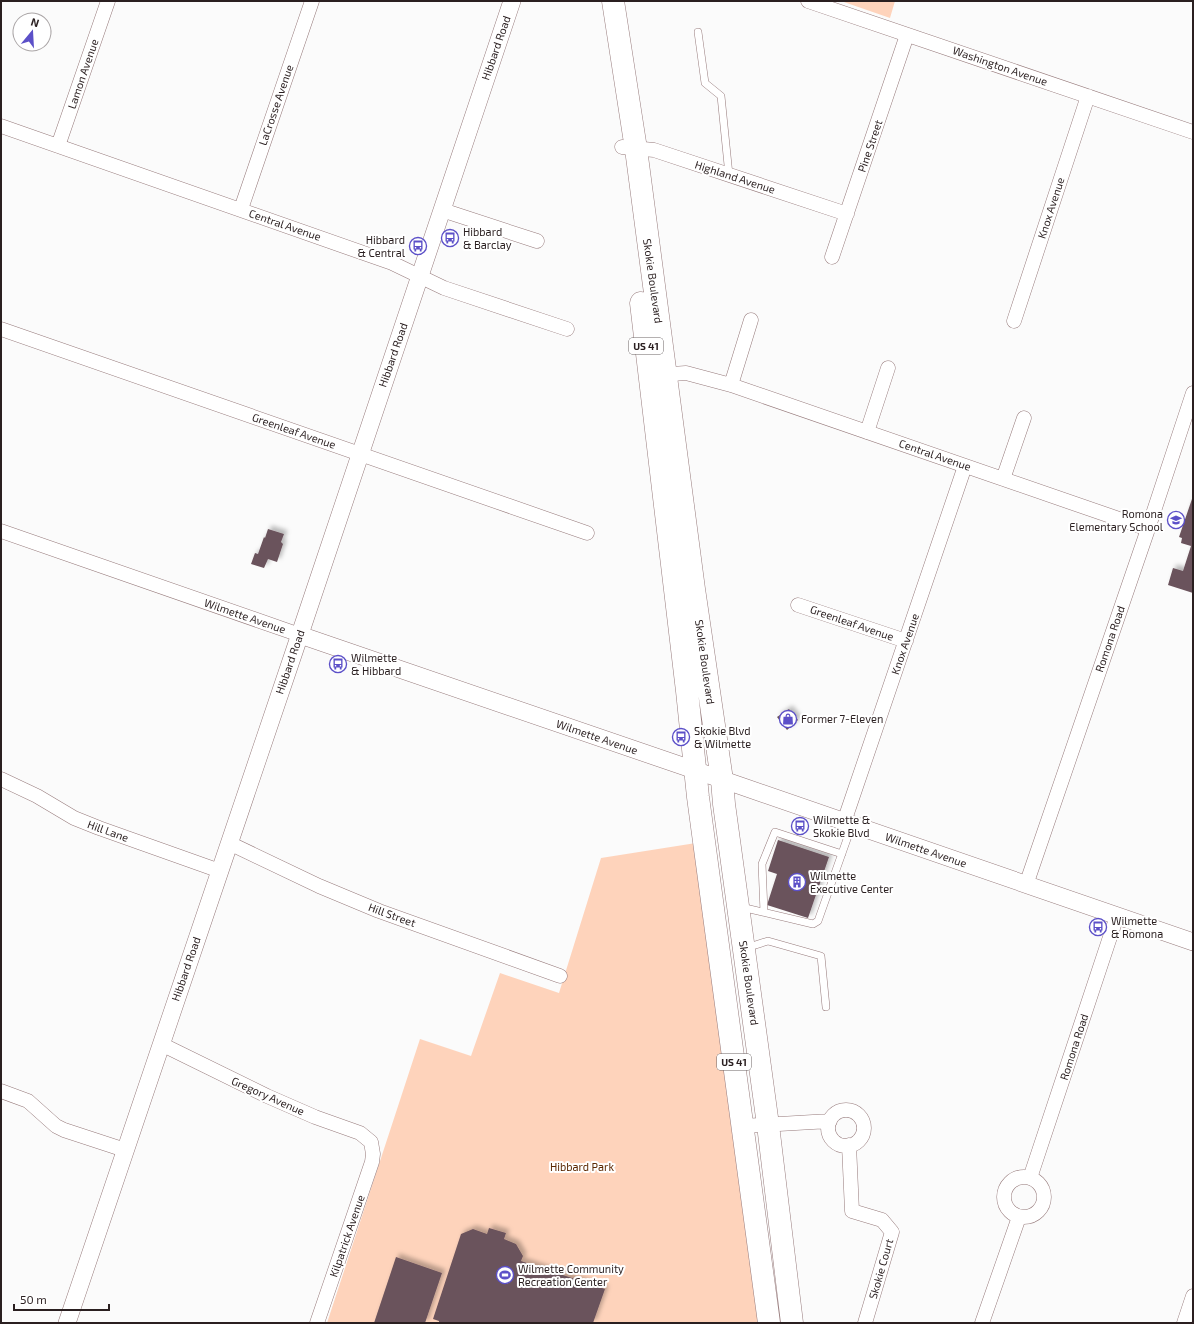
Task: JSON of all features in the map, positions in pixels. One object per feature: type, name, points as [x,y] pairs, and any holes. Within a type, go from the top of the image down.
[{"type":"main road","name":"Skokie Boulevard","points":[[600,1],[629,148]]},
{"type":"main road","name":"Skokie Boulevard","points":[[612,1],[658,375],[722,780],[768,1125],[792,1323]]},
{"type":"main road","name":"Skokie Boulevard","points":[[658,375],[687,691],[696,771],[769,1323]]},
{"type":"street","name":"Lamon Avenue","points":[[58,146],[108,1]]},
{"type":"street","name":"LaCrosse Avenue","points":[[241,209],[312,1]]},
{"type":"street","name":"Hibbard Road","points":[[67,1323],[300,635],[512,1]]},
{"type":"street","name":"Washington Avenue","points":[[808,1],[1193,132]]},
{"type":"street","name":"Pine Street","points":[[832,257],[907,35]]},
{"type":"street","name":"Knox Avenue","points":[[1014,321],[1088,96]]},
{"type":"street","name":"Central Avenue","points":[[1,126],[392,263],[444,288],[566,329]]},
{"type":"street","name":"Highland Avenue","points":[[629,148],[654,150],[847,214]]},
{"type":"street","points":[[442,210],[537,241]]},
{"type":"street","points":[[731,386],[751,320]]},
{"type":"street","name":"Greenleaf Avenue","points":[[1,329],[587,532]]},
{"type":"street","points":[[867,432],[888,368]]},
{"type":"street","name":"Central Avenue","points":[[658,375],[686,373],[731,386],[1148,529]]},
{"type":"street","name":"Romona Road","points":[[1026,885],[1193,393]]},
{"type":"street","points":[[1003,479],[1024,418]]},
{"type":"street","name":"Knox Avenue","points":[[848,823],[906,641],[965,466]]},
{"type":"street","name":"Wilmette Avenue","points":[[1,531],[1193,942]]},
{"type":"street","name":"Greenleaf Avenue","points":[[798,605],[906,641]]},
{"type":"street","name":"Hill Lane","points":[[1,779],[37,796],[74,818],[220,871]]},
{"type":"street","name":"Hill Street","points":[[229,843],[319,886],[379,911],[560,976]]},
{"type":"street","name":"Romona Road","points":[[1030,1178],[1117,916]]},
{"type":"street","name":"Gregory Avenue","points":[[161,1044],[267,1096],[316,1117],[360,1133],[371,1142],[372,1148]]},
{"type":"street","points":[[1,1091],[28,1101],[56,1126],[64,1130],[125,1150]]},
{"type":"street","points":[[849,1110],[854,1112],[862,1120],[864,1131],[862,1136],[854,1144],[849,1145],[840,1144],[832,1138],[829,1130],[830,1120],[838,1112],[849,1110]]},
{"type":"street","points":[[743,1126],[830,1120]]},
{"type":"street","name":"Skokie Court","points":[[849,1145],[852,1211],[882,1220],[892,1232],[865,1323]]},
{"type":"street","name":"Kilpatrick Avenue","points":[[317,1323],[372,1162],[372,1148]]},
{"type":"street","points":[[1017,1178],[1030,1178],[1036,1180],[1043,1191],[1044,1203],[1036,1213],[1031,1216],[1019,1217],[1013,1214],[1004,1204],[1004,1191],[1007,1185],[1017,1178]]},
{"type":"street","points":[[982,1323],[1019,1217]]},
{"type":"street","points":[[1184,1323],[1193,1296]]},
{"type":"lane","points":[[698,32],[705,83],[721,96],[729,176]]},
{"type":"lane","points":[[739,906],[813,924],[818,921],[842,854],[848,823]]},
{"type":"lane","points":[[764,912],[762,864],[775,832],[842,854]]},
{"type":"lane","points":[[744,949],[768,941],[821,956],[826,1007]]},
{"type":"green space","points":[[841,1],[895,1],[890,18]]},
{"type":"green space","name":"Hibbard Park","points":[[696,843],[761,1323],[327,1323],[420,1039],[471,1056],[500,973],[559,993],[601,858]]},
{"type":"building","points":[[1193,496],[1193,593],[1168,585],[1173,568],[1183,571],[1191,546],[1181,543],[1182,538],[1179,537]]},
{"type":"building","points":[[268,529],[284,534],[281,542],[283,544],[277,562],[268,559],[264,568],[251,564],[255,553],[258,554]]},
{"type":"building","name":"Former 7-Eleven","points":[[789,709],[798,720],[787,730],[777,717]]},
{"type":"building","name":"Wilmette Executive Center","points":[[778,840],[829,857],[808,918],[767,905],[777,874],[768,871]]},
{"type":"building","name":"Wilmette Community Recreation Center","points":[[489,1228],[506,1233],[504,1239],[516,1244],[523,1256],[521,1261],[605,1289],[593,1323],[439,1323],[439,1321],[433,1319],[461,1234],[473,1229],[487,1234]]},
{"type":"building","points":[[396,1257],[442,1273],[425,1323],[374,1323]]},
{"type":"place","name":"Hibbard & Barclay","points":[[450,238]]},
{"type":"place","name":"Hibbard & Central","points":[[418,246]]},
{"type":"place","name":"Romona Elementary School","points":[[1176,520]]},
{"type":"place","name":"Wilmette & Hibbard","points":[[338,664]]},
{"type":"place","name":"Former 7-Eleven","points":[[788,719]]},
{"type":"place","name":"Skokie Blvd & Wilmette","points":[[681,737]]},
{"type":"place","name":"Wilmette & Skokie Blvd","points":[[800,826]]},
{"type":"place","name":"Wilmette Executive Center","points":[[797,882]]},
{"type":"place","name":"Wilmette & Romona","points":[[1098,927]]},
{"type":"place","name":"Wilmette Community Recreation Center","points":[[505,1275]]}]
